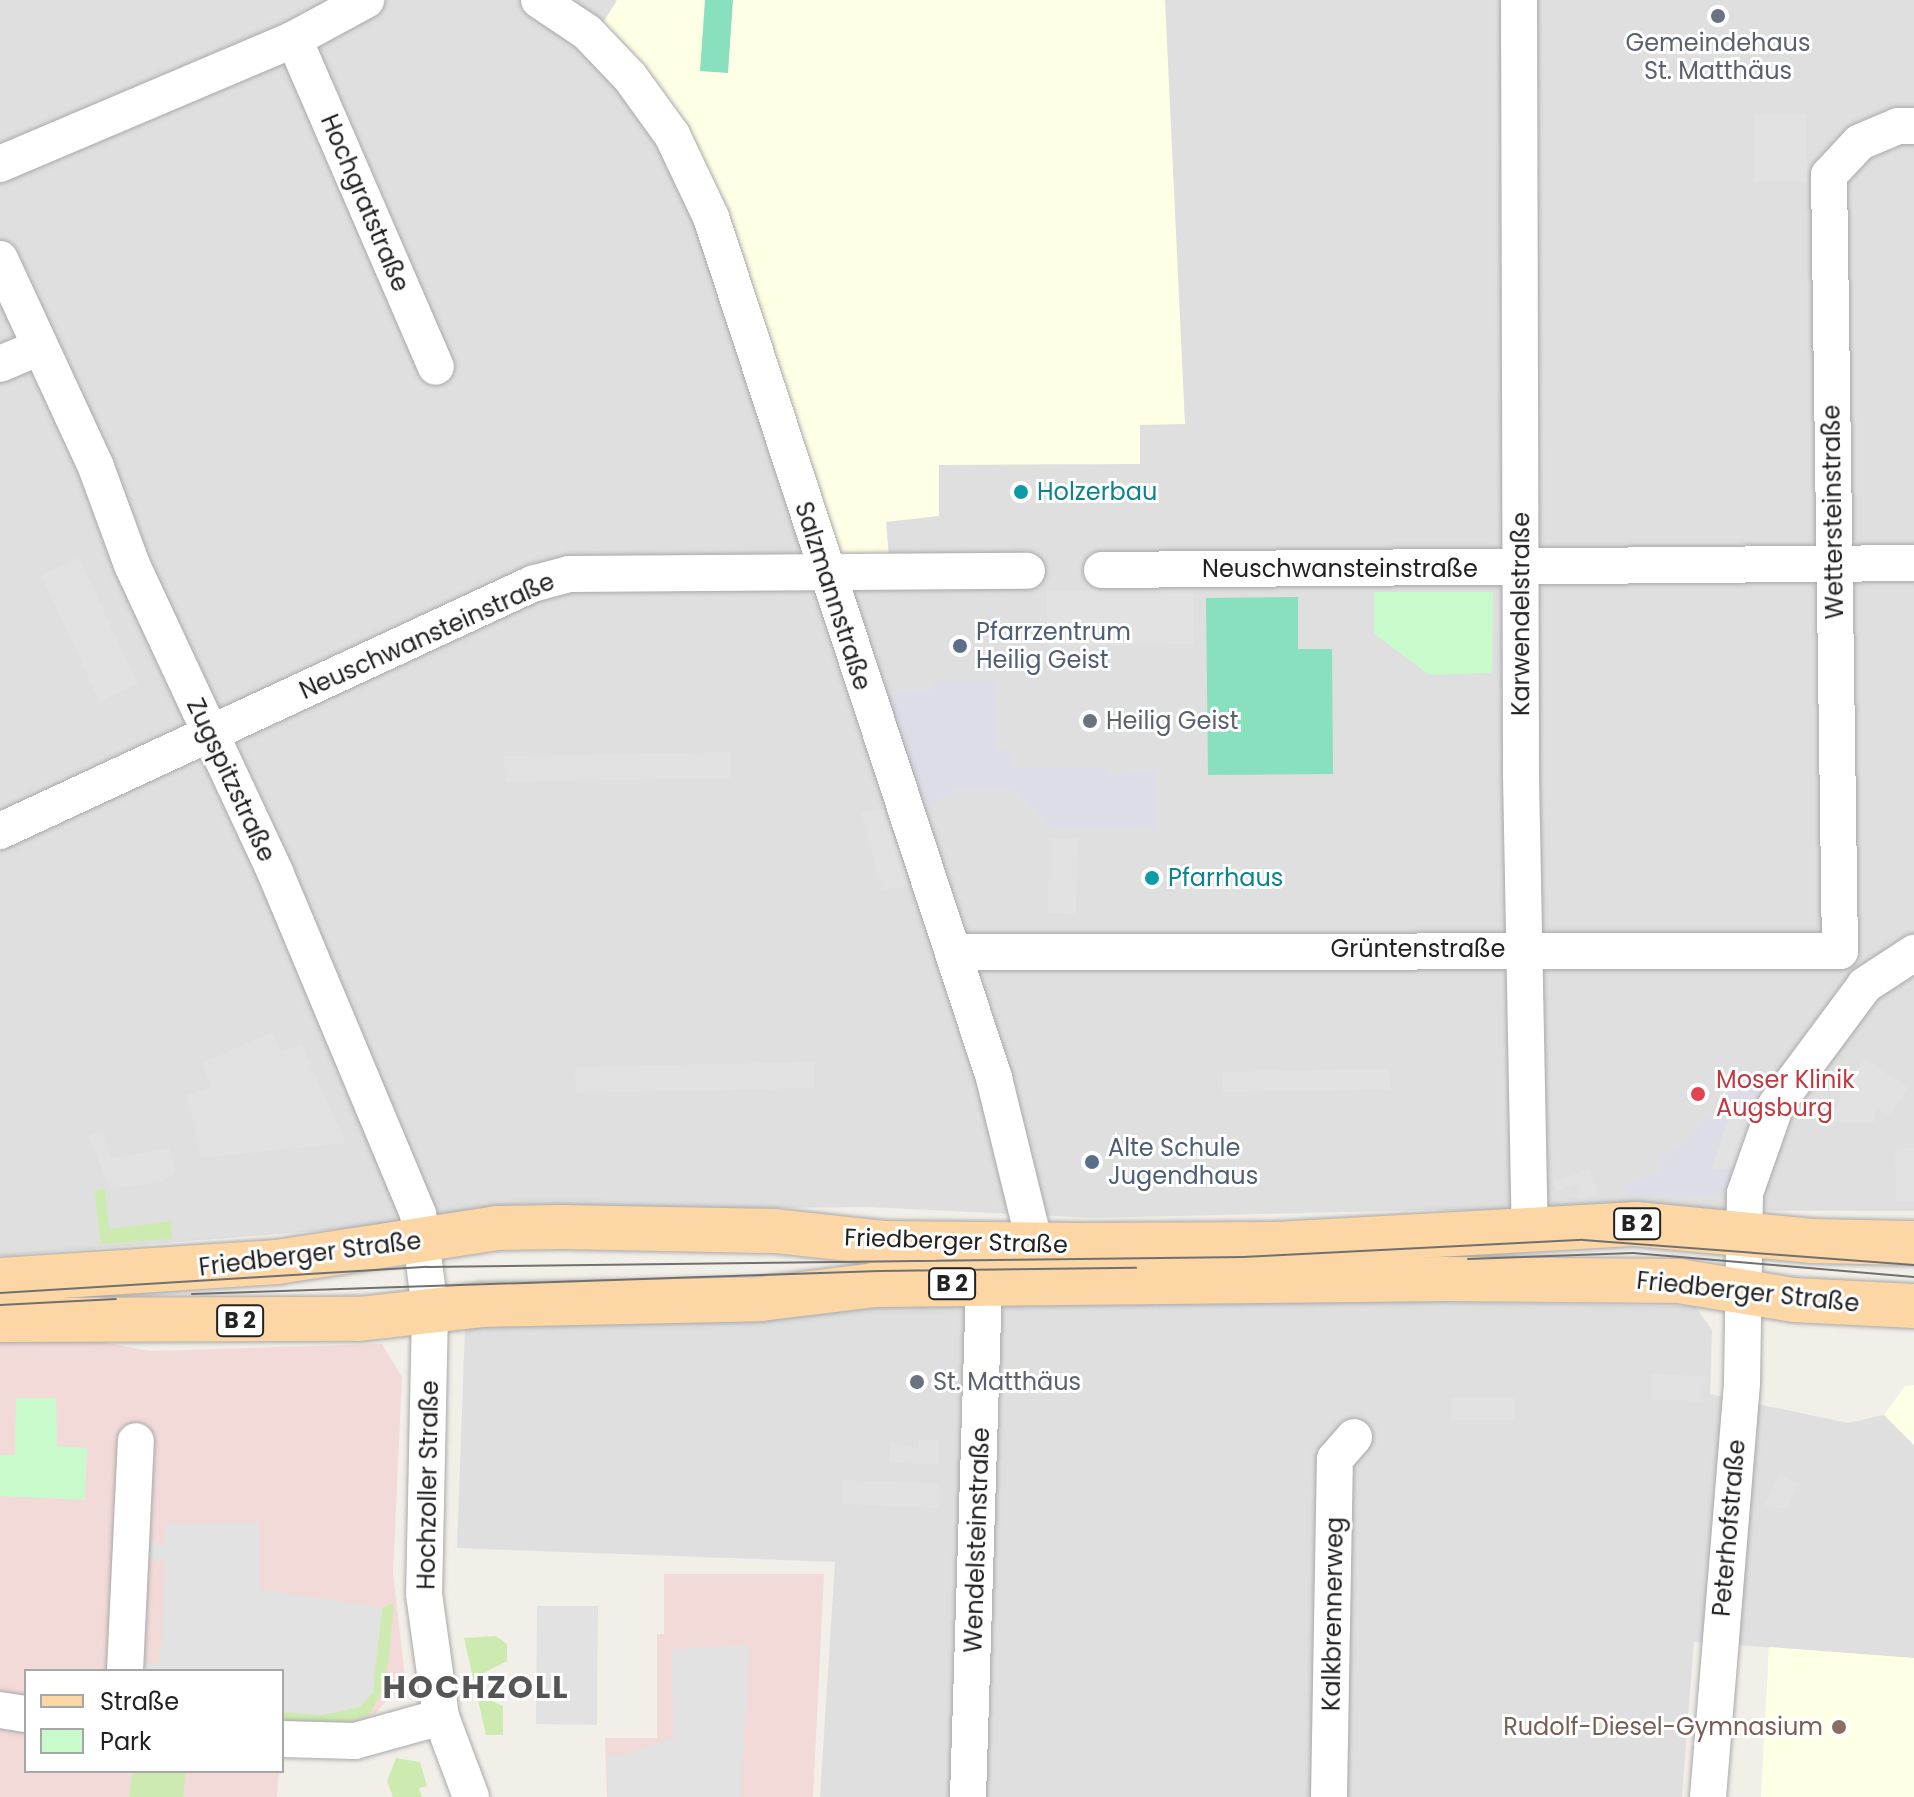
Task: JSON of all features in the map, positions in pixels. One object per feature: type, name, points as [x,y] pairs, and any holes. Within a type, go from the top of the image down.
[{"type":"main road","name":"Friedberger Straße","points":[[0,1280],[277,1262],[497,1228],[775,1231],[883,1243],[1035,1245],[1276,1244],[1636,1224],[1745,1262],[1794,1300],[1914,1306]]},
{"type":"main road","name":"Friedberger Straße","points":[[0,1320],[217,1322],[761,1299],[875,1285],[1620,1279],[1914,1243]]},
{"type":"street","points":[[0,164],[294,39],[366,0]]},
{"type":"street","name":"Salzmannstraße","points":[[539,0],[587,32],[630,77],[672,135],[711,217],[999,1095],[1035,1245]]},
{"type":"street","name":"Karwendelstraße","points":[[1519,0],[1530,1228]]},
{"type":"street","name":"Hochgratstraße","points":[[294,39],[436,367]]},
{"type":"street","name":"Wettersteinstraße","points":[[1840,951],[1829,175],[1860,142],[1898,126],[1914,126]]},
{"type":"street","name":"Zugspitzstraße","points":[[0,259],[376,1105],[411,1193],[423,1241],[430,1311]]},
{"type":"street","points":[[0,364],[40,347]]},
{"type":"street","name":"Neuschwansteinstraße","points":[[1102,570],[1522,569],[1914,563]]},
{"type":"street","name":"Neuschwansteinstraße","points":[[0,831],[532,584],[569,574],[1027,571]]},
{"type":"street","points":[[1840,951],[1865,985]]},
{"type":"street","name":"Grüntenstraße","points":[[953,952],[1840,951]]},
{"type":"street","points":[[1745,1262],[1745,1193],[1776,1105],[1865,985],[1914,953]]},
{"type":"street","name":"Peterhofstraße","points":[[1708,1797],[1745,1262]]},
{"type":"street","name":"Wendelsteinstraße","points":[[968,1797],[984,1284]]},
{"type":"street","name":"Hochzoller Straße","points":[[430,1311],[423,1562],[441,1717],[471,1797]]},
{"type":"street","name":"Kalkbrennerweg","points":[[1329,1797],[1335,1459],[1354,1437]]},
{"type":"street","points":[[125,1669],[136,1441]]},
{"type":"street","points":[[0,1710],[24,1714]]},
{"type":"street","points":[[284,1739],[355,1741],[441,1717]]},
{"type":"shaded area","points":[[0,0],[1914,0],[1914,1211],[1431,1210],[1092,1218],[868,1207],[582,1210],[0,1256]]},
{"type":"shaded area","points":[[617,0],[1165,0],[1185,424],[1140,425],[1140,464],[939,465],[939,516],[886,522],[889,557],[834,559],[723,214],[601,26]]},
{"type":"shaded area","points":[[1754,114],[1807,114],[1807,181],[1754,181]]},
{"type":"shaded area","points":[[79,558],[138,684],[100,702],[41,575]]},
{"type":"shaded area","points":[[1193,589],[1194,644],[1047,646],[1046,591]]},
{"type":"shaded area","points":[[933,679],[995,679],[995,749],[1011,749],[1011,768],[1109,768],[1110,776],[1156,770],[1156,829],[1049,826],[1013,790],[953,790],[927,811],[887,695],[933,689]]},
{"type":"shaded area","points":[[731,752],[731,778],[505,782],[504,756]]},
{"type":"shaded area","points":[[888,809],[909,886],[882,890],[861,811]]},
{"type":"shaded area","points":[[1049,838],[1078,839],[1076,914],[1048,913]]},
{"type":"shaded area","points":[[272,1032],[281,1052],[301,1044],[346,1143],[201,1158],[187,1095],[211,1087],[202,1063]]},
{"type":"shaded area","points":[[1865,1059],[1908,1088],[1890,1116],[1876,1108],[1875,1122],[1831,1122],[1843,1090]]},
{"type":"shaded area","points":[[815,1062],[815,1088],[576,1093],[575,1067]]},
{"type":"shaded area","points":[[1390,1069],[1391,1089],[1223,1092],[1222,1072]]},
{"type":"shaded area","points":[[1749,1074],[1763,1098],[1759,1105],[1729,1115],[1711,1170],[1734,1168],[1724,1194],[1629,1195],[1622,1185],[1661,1172],[1661,1158],[1683,1144]]},
{"type":"shaded area","points":[[1759,1105],[1734,1168],[1710,1171],[1729,1114]]},
{"type":"shaded area","points":[[103,1131],[110,1159],[169,1148],[176,1172],[161,1183],[110,1188],[88,1136]]},
{"type":"shaded area","points":[[1895,1147],[1914,1148],[1914,1201],[1896,1201]]},
{"type":"shaded area","points":[[1590,1169],[1598,1194],[1581,1200],[1575,1184],[1556,1191],[1553,1182]]},
{"type":"shaded area","points":[[1364,1301],[1695,1306],[1712,1330],[1710,1394],[1848,1423],[1884,1415],[1914,1445],[1914,1658],[1694,1642],[1682,1797],[820,1797],[835,1562],[457,1548],[465,1327],[897,1307]]},
{"type":"shaded area","points":[[0,1337],[99,1341],[149,1351],[382,1344],[402,1377],[393,1573],[405,1678],[375,1714],[342,1728],[284,1740],[284,1669],[24,1669],[24,1773],[279,1773],[277,1797],[0,1797]]},
{"type":"shaded area","points":[[1651,1374],[1704,1376],[1703,1401],[1651,1400]]},
{"type":"shaded area","points":[[1914,1385],[1914,1445],[1884,1415],[1905,1386]]},
{"type":"shaded area","points":[[1451,1398],[1515,1398],[1515,1420],[1451,1420]]},
{"type":"shaded area","points":[[919,1440],[939,1440],[939,1464],[889,1463],[890,1441],[918,1449]]},
{"type":"shaded area","points":[[1779,1473],[1798,1484],[1788,1508],[1764,1507]]},
{"type":"shaded area","points":[[842,1480],[938,1483],[938,1508],[842,1504]]},
{"type":"shaded area","points":[[259,1522],[260,1589],[382,1608],[373,1692],[360,1707],[323,1715],[284,1712],[284,1669],[140,1669],[141,1663],[160,1663],[165,1561],[145,1560],[144,1543],[165,1543],[166,1524]]},
{"type":"shaded area","points":[[664,1574],[824,1574],[813,1797],[607,1797],[605,1738],[657,1738],[657,1634],[664,1634]]},
{"type":"shaded area","points":[[537,1606],[598,1606],[597,1725],[536,1724]]},
{"type":"shaded area","points":[[749,1645],[741,1797],[608,1797],[607,1755],[628,1754],[673,1738],[672,1649]]},
{"type":"shaded area","name":"Rudolf-Diesel-Gymnasium","points":[[1769,1647],[1914,1658],[1914,1797],[1761,1797]]},
{"type":"green space","points":[[705,0],[733,0],[728,73],[700,71]]},
{"type":"green space","points":[[1374,592],[1493,592],[1492,673],[1430,675],[1374,634]]},
{"type":"green space","points":[[1298,597],[1298,649],[1332,649],[1333,774],[1208,775],[1206,598]]},
{"type":"green space","points":[[105,1188],[109,1229],[171,1221],[172,1239],[101,1244],[94,1191]]},
{"type":"green space","points":[[16,1398],[56,1398],[57,1446],[87,1448],[85,1500],[0,1496],[0,1455],[15,1455]]},
{"type":"green space","points":[[394,1603],[386,1684],[369,1715],[337,1726],[284,1720],[284,1712],[323,1715],[368,1699],[382,1608]]},
{"type":"green space","points":[[496,1636],[507,1644],[507,1661],[486,1672],[482,1686],[490,1700],[503,1706],[503,1735],[486,1735],[464,1638]]},
{"type":"green space","points":[[396,1758],[420,1762],[427,1786],[419,1788],[422,1797],[393,1797],[387,1781]]},
{"type":"green space","points":[[133,1773],[186,1773],[183,1797],[129,1797]]},
{"type":"tram line","points":[[0,1293],[427,1267],[1243,1257],[1583,1240],[1914,1265]]},
{"type":"tram line","points":[[1468,1259],[1633,1253],[1914,1277]]},
{"type":"tram line","points":[[192,1294],[880,1271],[1136,1268]]},
{"type":"tram line","points":[[0,1305],[116,1299]]},
{"type":"place","name":"Gemeindehaus St. Matthäus","points":[[1718,16]]},
{"type":"place","name":"Holzerbau","points":[[1021,492]]},
{"type":"place","name":"Pfarrzentrum Heilig Geist","points":[[960,646]]},
{"type":"place","name":"Heilig Geist","points":[[1090,721]]},
{"type":"place","name":"Pfarrhaus","points":[[1152,878]]},
{"type":"place","name":"Moser Klinik Augsburg","points":[[1698,1094]]},
{"type":"place","name":"Alte Schule Jugendhaus","points":[[1092,1162]]},
{"type":"place","name":"St. Matthäus","points":[[917,1382]]},
{"type":"place","name":"Rudolf-Diesel-Gymnasium","points":[[1839,1727]]},
{"type":"district","name":"HOCHZOLL","points":[[476,1687]]}]
